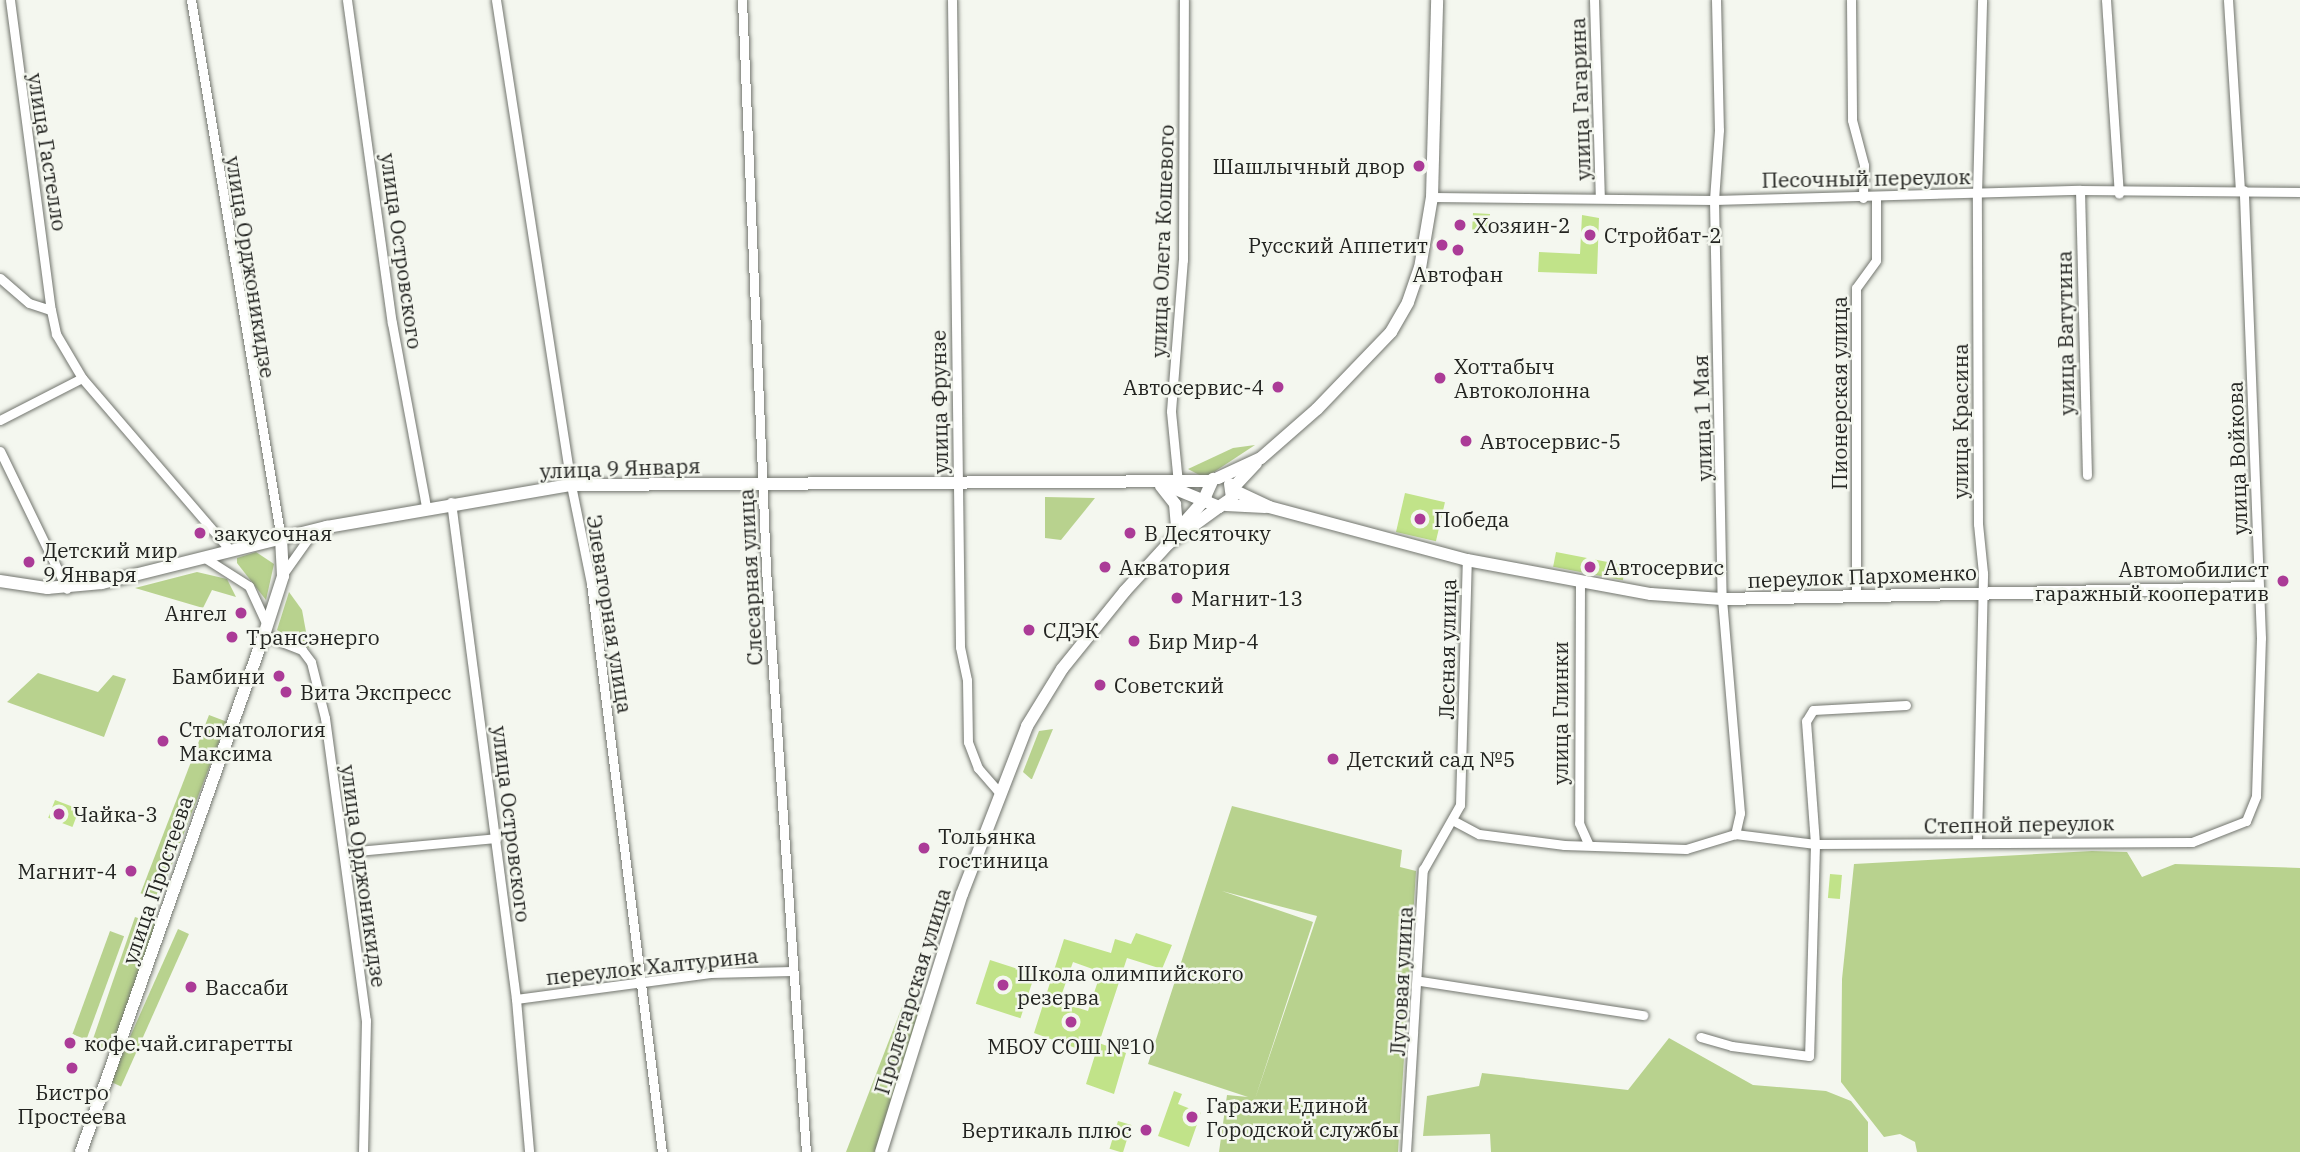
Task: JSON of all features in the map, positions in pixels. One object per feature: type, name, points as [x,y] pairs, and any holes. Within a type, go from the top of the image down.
[{"type":"main road","points":[[1223,506],[1232,489],[1261,457],[1348,380],[1391,331],[1420,268],[1432,197],[1437,0]]},
{"type":"main road","points":[[1168,544],[1205,497],[1214,480],[1261,457]]},
{"type":"main road","name":"улица 9 Января","points":[[0,581],[67,589],[426,507],[571,485],[1155,485],[1214,480]]},
{"type":"main road","name":"переулок Пархоменко","points":[[1214,480],[1269,507],[1467,560],[1580,581],[1722,600],[1856,594],[2255,589]]},
{"type":"main road","points":[[1155,485],[1205,497],[1223,506],[1269,507]]},
{"type":"main road","points":[[1155,485],[1175,504],[1177,531]]},
{"type":"main road","name":"Пролетарская улица","points":[[881,1152],[999,792],[1027,726],[1062,669],[1168,544],[1223,506]]},
{"type":"main road","name":"улица Простеева","points":[[81,1152],[283,576],[281,539]]},
{"type":"street","name":"улица Орджоникидзе","points":[[191,0],[281,539]]},
{"type":"street","name":"улица Островского","points":[[346,0],[392,323],[426,507]]},
{"type":"street","name":"Элеваторная улица","points":[[496,0],[571,485],[592,583],[645,983],[662,1152]]},
{"type":"street","name":"Слесарная улица","points":[[742,0],[764,485],[792,971],[806,1152]]},
{"type":"street","name":"улица Фрунзе","points":[[952,0],[958,486],[956,575],[968,742],[978,768],[999,792]]},
{"type":"street","name":"улица Олега Кошевого","points":[[1178,483],[1171,411],[1183,260],[1184,0]]},
{"type":"street","name":"улица Гагарина","points":[[1594,0],[1600,197]]},
{"type":"street","name":"улица 1 Мая","points":[[1716,0],[1719,130],[1713,200],[1722,600],[1740,813],[1735,834]]},
{"type":"street","points":[[1851,0],[1852,120],[1864,165],[1863,198]]},
{"type":"street","name":"улица Красина","points":[[1977,841],[1983,592],[1977,194],[1982,0]]},
{"type":"street","points":[[2106,0],[2119,194]]},
{"type":"street","name":"улица Войкова","points":[[2223,834],[2246,821],[2256,796],[2261,638],[2255,589],[2259,579],[2242,190],[2228,0]]},
{"type":"street","name":"улица Гастелло","points":[[7,5],[56,334],[82,378],[231,551]]},
{"type":"street","name":"Песочный переулок","points":[[1432,197],[1713,200],[1877,198],[2080,190],[2119,194],[2242,190],[2300,192]]},
{"type":"street","name":"улица Ватутина","points":[[2080,190],[2087,475]]},
{"type":"street","name":"Пионерская улица","points":[[1856,594],[1856,288],[1876,260],[1877,198]]},
{"type":"street","points":[[0,278],[29,303],[51,310]]},
{"type":"street","points":[[0,420],[82,378]]},
{"type":"street","points":[[0,451],[67,589]]},
{"type":"street","name":"улица Островского","points":[[451,502],[516,999],[529,1152]]},
{"type":"street","points":[[283,576],[312,533]]},
{"type":"street","points":[[205,558],[249,586],[265,630]]},
{"type":"street","name":"Лесная улица","points":[[1455,822],[1463,777],[1467,560]]},
{"type":"street","name":"улица Глинки","points":[[1580,581],[1578,823],[1588,844]]},
{"type":"street","name":"улица Орджоникидзе","points":[[265,630],[302,650],[311,662],[346,852],[366,1020],[363,1152]]},
{"type":"street","points":[[1700,1037],[1754,1050],[1810,1056],[1815,844],[1806,721],[1813,710],[1906,705]]},
{"type":"street","name":"Степной переулок","points":[[1455,822],[1479,834],[1686,849],[1735,834],[1815,844],[1977,841],[2192,842],[2223,834]]},
{"type":"street","name":"Луговая улица","points":[[1406,1152],[1420,981],[1423,870],[1429,853],[1455,822]]},
{"type":"street","points":[[346,852],[496,838]]},
{"type":"street","name":"переулок Халтурина","points":[[516,999],[734,971],[792,971]]},
{"type":"street","points":[[1420,981],[1643,1014]]},
{"type":"green space","points":[[1255,445],[1205,478],[1188,469],[1233,448]]},
{"type":"green space","points":[[1045,497],[1095,498],[1061,540],[1045,538]]},
{"type":"green space","points":[[256,552],[274,564],[266,600],[237,563],[237,558]]},
{"type":"green space","points":[[197,572],[227,579],[236,597],[212,590],[203,608],[135,588]]},
{"type":"green space","points":[[289,592],[302,610],[309,648],[277,630]]},
{"type":"green space","points":[[38,673],[98,692],[113,675],[126,679],[104,737],[7,702]]},
{"type":"green space","points":[[209,715],[227,722],[158,900],[141,893]]},
{"type":"green space","points":[[1053,729],[1031,779],[1023,772],[1039,731]]},
{"type":"green space","points":[[1232,806],[1402,850],[1400,867],[1416,871],[1398,1152],[1219,1152],[1227,1095],[1248,1097],[1148,1064]],"holes":[[[1222,891],[1317,916],[1255,1099],[1313,922]]]},
{"type":"green space","points":[[2092,851],[2127,852],[2142,877],[2175,864],[2300,868],[2300,1152],[1917,1152],[1915,1142],[1900,1134],[1884,1137],[1841,1082],[1842,979],[1854,864]]},
{"type":"green space","points":[[135,917],[158,925],[114,1052],[91,1045]]},
{"type":"green space","points":[[178,929],[189,934],[121,1086],[110,1082]]},
{"type":"green space","points":[[110,931],[124,936],[86,1039],[72,1034]]},
{"type":"green space","points":[[905,999],[921,1005],[876,1152],[846,1152]]},
{"type":"green space","points":[[1669,1038],[1753,1085],[1826,1091],[1851,1101],[1868,1122],[1868,1152],[1491,1152],[1490,1134],[1423,1136],[1427,1096],[1479,1086],[1482,1073],[1628,1090]]},
{"type":"building","points":[[1473,213],[1490,214],[1489,234],[1472,233]]},
{"type":"building","name":"Стройбат-2","points":[[1582,215],[1599,218],[1597,274],[1538,272],[1539,252],[1580,254]]},
{"type":"building","name":"Победа","points":[[1405,493],[1445,502],[1436,541],[1396,532]]},
{"type":"building","name":"Автосервис","points":[[1556,552],[1626,566],[1623,580],[1553,567]]},
{"type":"building","points":[[55,800],[79,809],[72,827],[48,818]]},
{"type":"building","points":[[1830,874],[1842,875],[1840,899],[1828,898]]},
{"type":"building","name":"МБОУ СОШ №10","points":[[1136,933],[1172,945],[1162,969],[1127,958],[1099,1043],[1126,1053],[1114,1094],[1086,1084],[1095,1055],[1034,1033],[1064,939],[1111,953],[1115,939],[1131,944]],"holes":[[[1073,962],[1101,972],[1088,1011],[1059,1002]]]},
{"type":"building","points":[[990,960],[1035,975],[1020,1018],[976,1004]]},
{"type":"building","name":"Гаражи Единой Городской службы","points":[[1174,1091],[1182,1094],[1178,1104],[1201,1113],[1189,1147],[1158,1136]]},
{"type":"building","points":[[1118,1121],[1131,1125],[1123,1152],[1110,1149]]},
{"type":"place","name":"Шашлычный двор","points":[[1419,166]]},
{"type":"place","name":"Хозяин-2","points":[[1460,225]]},
{"type":"place","name":"Стройбат-2","points":[[1590,235]]},
{"type":"place","name":"Русский Аппетит","points":[[1442,245]]},
{"type":"place","name":"Автофан","points":[[1458,250]]},
{"type":"place","name":"Хоттабыч Автоколонна","points":[[1440,378]]},
{"type":"place","name":"Автосервис-4","points":[[1278,387]]},
{"type":"place","name":"Автосервис-5","points":[[1466,441]]},
{"type":"place","name":"Победа","points":[[1420,519]]},
{"type":"place","name":"закусочная","points":[[200,533]]},
{"type":"place","name":"В Десяточку","points":[[1130,533]]},
{"type":"place","name":"Детский мир 9 Января","points":[[29,562]]},
{"type":"place","name":"Акватория","points":[[1105,567]]},
{"type":"place","name":"Автосервис","points":[[1590,567]]},
{"type":"place","name":"Автомобилист гаражный кооператив","points":[[2283,581]]},
{"type":"place","name":"Магнит-13","points":[[1177,598]]},
{"type":"place","name":"Ангел","points":[[241,613]]},
{"type":"place","name":"СДЭК","points":[[1029,630]]},
{"type":"place","name":"Трансэнерго","points":[[232,637]]},
{"type":"place","name":"Бир Мир-4","points":[[1134,641]]},
{"type":"place","name":"Бамбини","points":[[279,676]]},
{"type":"place","name":"Советский","points":[[1100,685]]},
{"type":"place","name":"Вита Экспресс","points":[[286,692]]},
{"type":"place","name":"Стоматология Максима","points":[[163,741]]},
{"type":"place","name":"Детский сад №5","points":[[1333,759]]},
{"type":"place","name":"Чайка-3","points":[[59,814]]},
{"type":"place","name":"Тольянка гостиница","points":[[924,848]]},
{"type":"place","name":"Магнит-4","points":[[131,871]]},
{"type":"place","name":"Школа олимпийского резерва","points":[[1003,985]]},
{"type":"place","name":"Вассаби","points":[[191,987]]},
{"type":"place","name":"МБОУ СОШ №10","points":[[1071,1022]]},
{"type":"place","name":"кофе.чай.сигаретты","points":[[70,1043]]},
{"type":"place","name":"Бистро Простеева","points":[[72,1068]]},
{"type":"place","name":"Гаражи Единой Городской службы","points":[[1192,1117]]},
{"type":"place","name":"Вертикаль плюс","points":[[1146,1130]]}]
